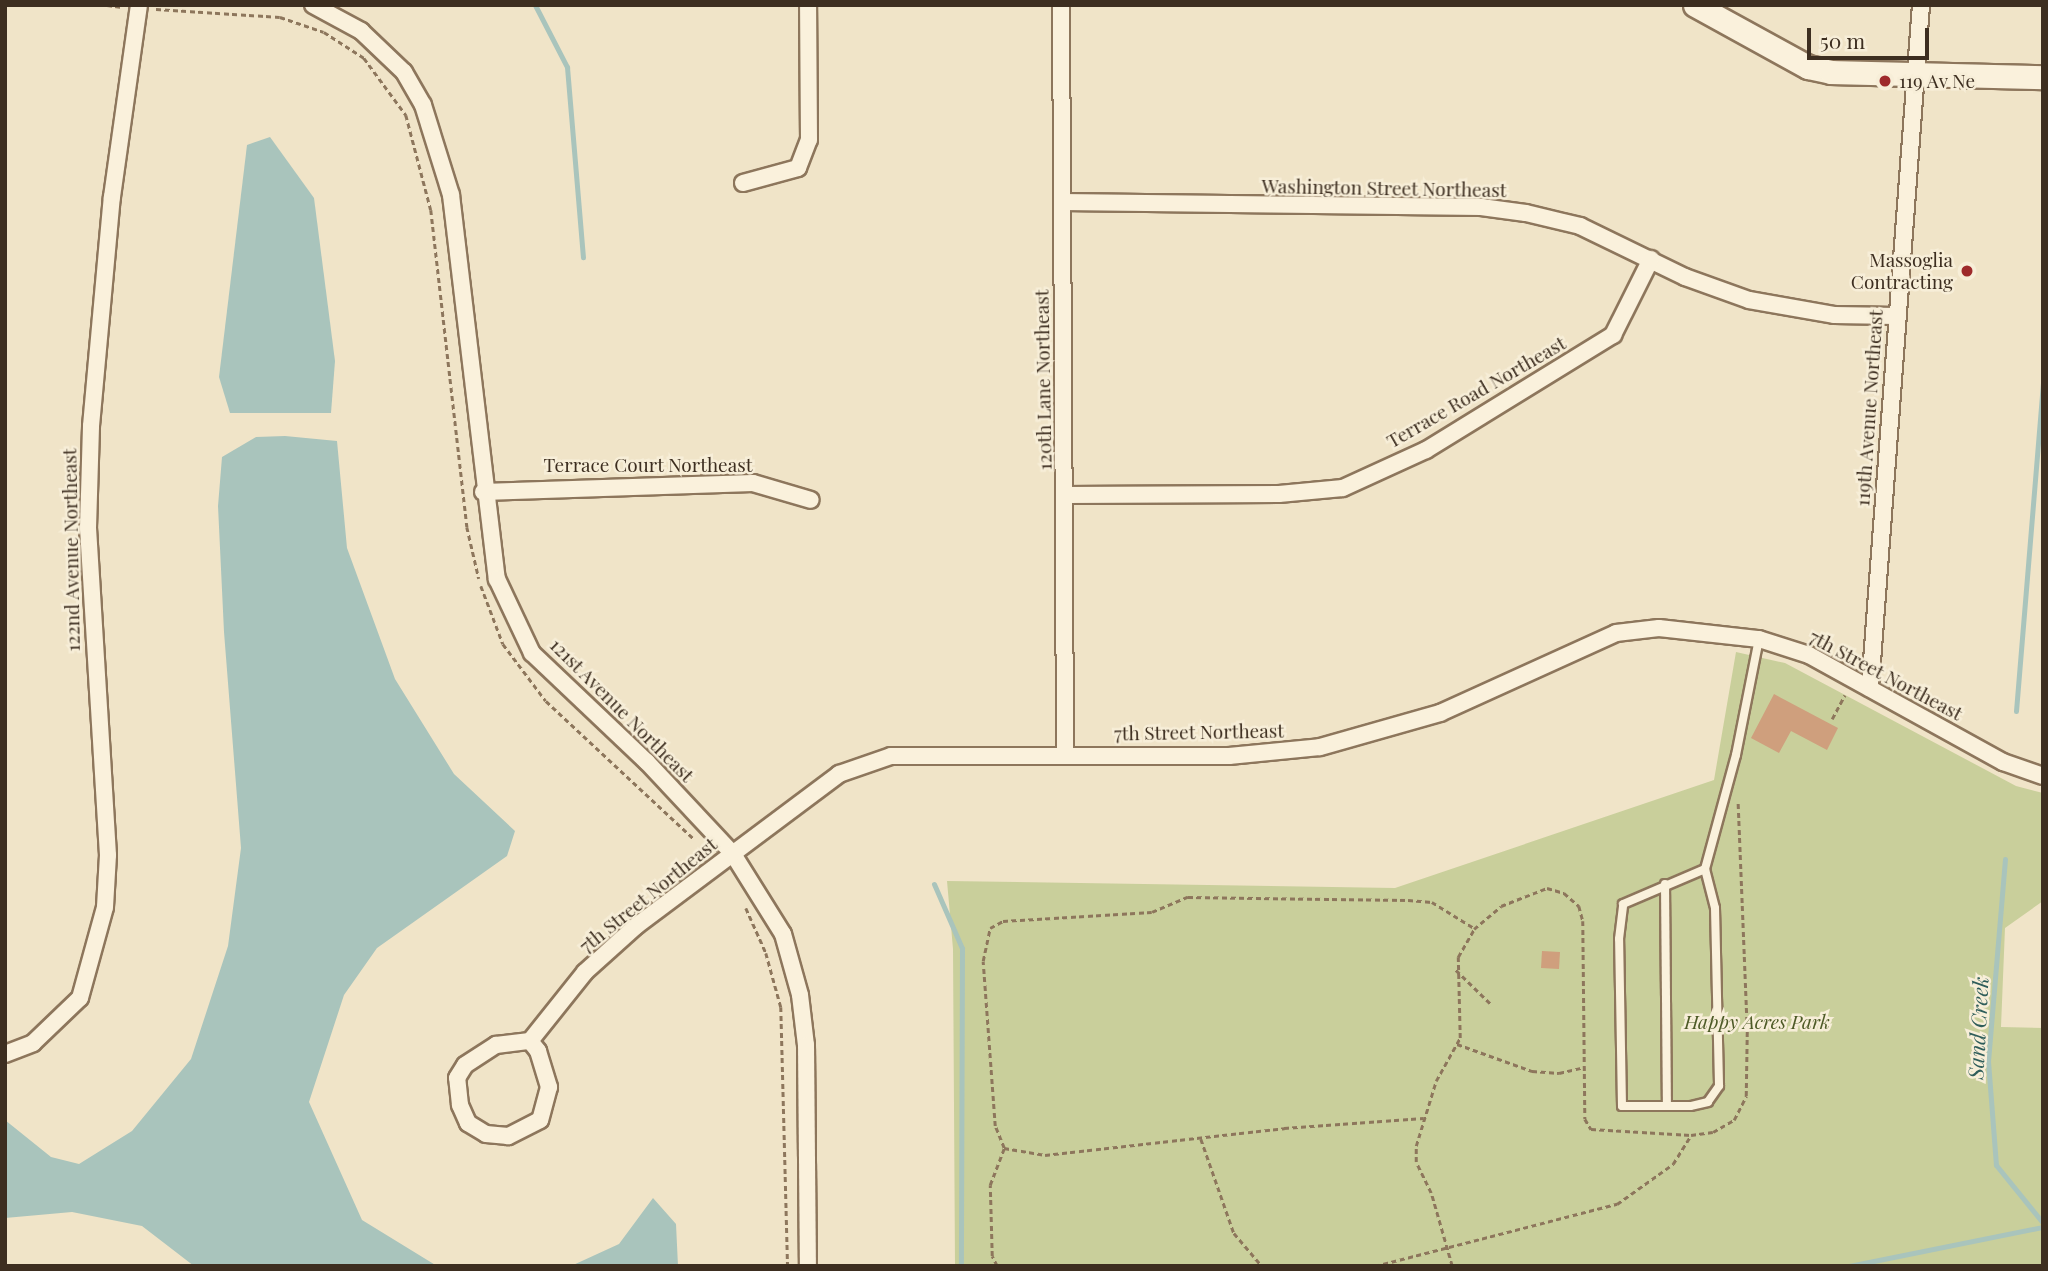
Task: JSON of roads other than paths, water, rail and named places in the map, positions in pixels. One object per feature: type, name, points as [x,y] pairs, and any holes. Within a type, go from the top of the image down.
[{"type":"street","name":"121st Avenue Northeast","points":[[313,5],[360,31],[404,72],[423,105],[451,195],[483,492],[497,579],[533,653],[647,762],[733,854],[783,934],[800,995],[806,1045],[808,1266]]},
{"type":"street","points":[[743,183],[798,169],[805,150],[808,5]]},
{"type":"street","name":"120th Lane Northeast","points":[[1061,5],[1066,495],[1065,755]]},
{"type":"street","points":[[1695,5],[1808,67],[1858,74],[2043,77]]},
{"type":"street","name":"119th Avenue Northeast","points":[[1870,688],[1921,5]]},
{"type":"street","name":"122nd Avenue Northeast","points":[[5,1054],[33,1043],[80,998],[105,907],[108,841],[88,528],[91,426],[112,197],[139,7]]},
{"type":"street","name":"Washington Street Northeast","points":[[1062,202],[1481,207],[1580,226],[1749,300],[1833,315],[1896,316]]},
{"type":"street","name":"Terrace Road Northeast","points":[[1066,495],[1279,494],[1343,488],[1426,450],[1613,335],[1651,259]]},
{"type":"street","name":"Terrace Court Northeast","points":[[483,492],[537,487],[753,483],[811,500]]},
{"type":"street","name":"7th Street Northeast","points":[[530,1041],[585,972],[636,926],[839,774],[867,761],[911,754],[1229,756],[1320,747],[1440,713],[1616,633],[1659,628],[1759,639],[1809,655],[2003,762],[2043,776]]},
{"type":"street","points":[[530,1041],[538,1051],[549,1087],[540,1120],[508,1136],[486,1134],[468,1123],[456,1092],[457,1077],[480,1052],[530,1041]]},
{"type":"lane","points":[[1705,869],[1623,904],[1619,965],[1622,1106],[1708,1102],[1719,1086],[1715,908],[1705,869],[1736,755],[1759,639]]},
{"type":"lane","points":[[1665,884],[1667,1106]]},
{"type":"water","points":[[270,137],[314,198],[335,361],[331,413],[230,413],[219,377],[247,145]]},
{"type":"water","points":[[285,436],[337,441],[347,548],[395,679],[454,774],[515,831],[507,856],[377,948],[344,995],[309,1102],[362,1220],[437,1266],[194,1266],[142,1226],[72,1212],[5,1218],[5,1120],[51,1157],[79,1164],[132,1131],[191,1059],[228,946],[241,848],[224,632],[218,506],[222,457],[256,437]]},
{"type":"water","points":[[653,1198],[676,1224],[678,1266],[571,1266],[619,1244]]},
{"type":"waterway","points":[[535,5],[567,67],[583,257]]},
{"type":"waterway","name":"Sand Creek","points":[[2016,711],[2043,381]]},
{"type":"waterway","name":"Sand Creek","points":[[2005,859],[1988,1061],[1996,1165],[2043,1223]]},
{"type":"waterway","points":[[934,884],[962,948],[961,1266]]},
{"type":"waterway","points":[[1849,1266],[2043,1227]]},
{"type":"place","name":"119 Av Ne","points":[[1885,81]]},
{"type":"place","name":"Massoglia Contracting","points":[[1967,271]]},
{"type":"park label","name":"Happy Acres Park","points":[[1757,1022]]}]
